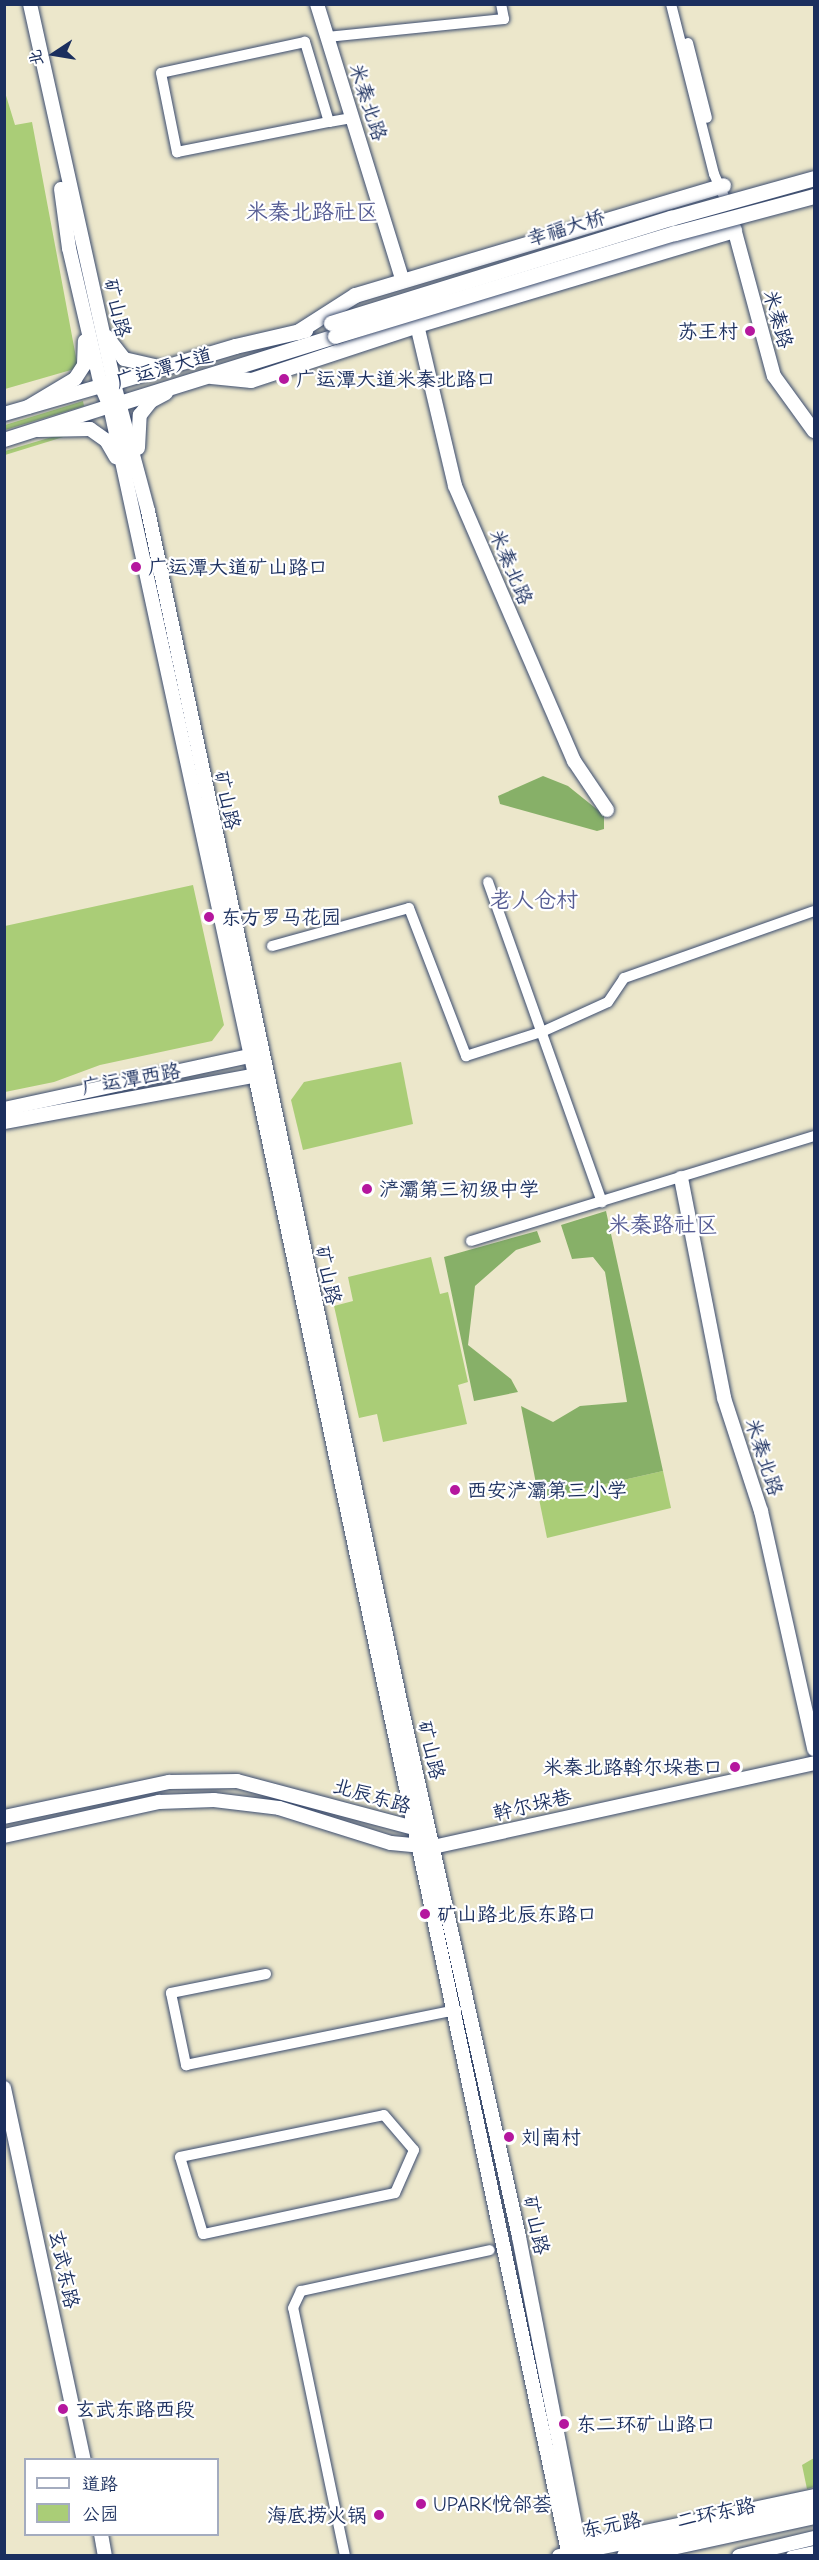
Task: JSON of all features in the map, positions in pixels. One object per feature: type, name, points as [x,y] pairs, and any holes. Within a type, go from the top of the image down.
[{"type":"highway","name":"二环东路","points":[[626,2556],[814,2515]]},
{"type":"highway","name":"二环东路","points":[[682,2556],[814,2527]]},
{"type":"main road","name":"矿山路","points":[[22,4],[83,312],[141,483],[256,1055],[417,1829]]},
{"type":"main road","name":"矿山路","points":[[30,4],[99,321],[107,385]]},
{"type":"main road","name":"米秦北路","points":[[317,4],[403,281]]},
{"type":"main road","name":"幸福大桥","points":[[333,330],[671,218],[814,178]]},
{"type":"main road","points":[[297,332],[355,295],[721,186]]},
{"type":"main road","name":"幸福大桥","points":[[333,330],[814,196]]},
{"type":"main road","name":"米秦路","points":[[728,206],[774,376],[814,431]]},
{"type":"main road","points":[[211,376],[251,380],[417,325],[734,230]]},
{"type":"main road","points":[[28,407],[71,382],[82,369],[86,354],[83,312]]},
{"type":"main road","points":[[99,321],[110,344],[124,359],[144,366],[173,366]]},
{"type":"main road","name":"米秦北路","points":[[417,325],[455,486],[574,761],[607,810]]},
{"type":"main road","name":"广运潭大道","points":[[4,414],[297,332],[333,330]]},
{"type":"main road","name":"广运潭大道","points":[[6,440],[115,403],[211,376],[333,330]]},
{"type":"main road","points":[[141,483],[137,435],[140,415],[151,401],[189,382]]},
{"type":"main road","name":"矿山路","points":[[115,403],[124,480],[256,1055]]},
{"type":"main road","points":[[38,430],[80,427],[96,432],[112,447],[124,480]]},
{"type":"main road","name":"广运潭西路","points":[[4,1109],[256,1055]]},
{"type":"main road","name":"矿山路","points":[[260,1074],[427,1848],[516,2226],[572,2554]]},
{"type":"main road","name":"广运潭西路","points":[[4,1122],[260,1074]]},
{"type":"main road","name":"米秦北路","points":[[681,1178],[724,1398],[761,1511],[814,1749]]},
{"type":"main road","name":"幹尔垛巷","points":[[427,1848],[814,1762]]},
{"type":"main road","name":"北辰东路","points":[[4,1817],[160,1784],[212,1780],[259,1785],[417,1829],[427,1848]]},
{"type":"main road","name":"北辰东路","points":[[4,1836],[159,1802],[214,1800],[279,1808],[392,1843],[427,1848]]},
{"type":"main road","name":"矿山路","points":[[427,1848],[456,2010],[572,2554]]},
{"type":"main road","name":"玄武东路","points":[[4,2088],[84,2458]]},
{"type":"main road","name":"东元路","points":[[572,2554],[814,2504]]},
{"type":"main road","points":[[101,2536],[105,2556]]},
{"type":"main road","points":[[739,2556],[814,2538]]},
{"type":"street","points":[[327,37],[504,19],[501,4]]},
{"type":"street","name":"米秦路","points":[[671,4],[728,206]]},
{"type":"street","name":"米秦路","points":[[678,4],[721,186]]},
{"type":"street","points":[[329,122],[305,42],[161,73],[177,152],[329,122],[352,117]]},
{"type":"street","points":[[488,882],[544,1031],[602,1202]]},
{"type":"street","points":[[272,946],[409,908],[466,1056],[544,1031],[608,1002],[624,978],[814,911]]},
{"type":"street","points":[[471,1241],[814,1136]]},
{"type":"street","points":[[266,1974],[171,1993],[186,2065],[456,2010]]},
{"type":"street","points":[[384,2115],[414,2150],[395,2193],[203,2234],[180,2157],[384,2115]]},
{"type":"street","points":[[345,2556],[293,2308],[301,2291],[490,2250]]},
{"type":"street","points":[[572,2554],[589,2542],[814,2494]]},
{"type":"street","points":[[791,2556],[814,2551]]},
{"type":"green space","points":[[4,89],[15,125],[32,122],[78,368],[5,389]]},
{"type":"green space","points":[[83,401],[84,406],[5,430],[5,425]]},
{"type":"green space","points":[[72,431],[73,434],[5,455],[5,451]]},
{"type":"green space","points":[[543,776],[568,786],[604,815],[604,829],[597,831],[500,804],[498,796]]},
{"type":"green space","points":[[193,885],[224,1025],[212,1041],[100,1065],[54,1082],[5,1092],[5,926]]},
{"type":"green space","points":[[401,1062],[413,1124],[303,1150],[291,1100],[304,1082]]},
{"type":"green space","points":[[606,1211],[663,1471],[539,1499],[521,1406],[553,1422],[580,1406],[627,1402],[605,1272],[593,1257],[572,1259],[561,1225]]},
{"type":"green space","points":[[537,1231],[541,1242],[516,1250],[475,1286],[468,1345],[511,1379],[518,1392],[474,1401],[444,1257]]},
{"type":"green space","points":[[431,1257],[440,1294],[448,1292],[468,1382],[458,1385],[467,1424],[383,1442],[377,1414],[359,1418],[334,1306],[353,1301],[348,1277]]},
{"type":"green space","points":[[663,1471],[671,1508],[547,1538],[539,1499]]},
{"type":"green space","points":[[814,2458],[814,2487],[807,2489],[802,2465]]},
{"type":"place","name":"苏王村","points":[[750,331]]},
{"type":"place","name":"广运潭大道米秦北路口","points":[[284,379]]},
{"type":"place","name":"广运潭大道矿山路口","points":[[136,567]]},
{"type":"place","name":"东方罗马花园","points":[[209,917]]},
{"type":"place","name":"浐灞第三初级中学","points":[[367,1189]]},
{"type":"place","name":"西安浐灞第三小学","points":[[455,1490]]},
{"type":"place","name":"米秦北路斡尔垛巷口","points":[[735,1767]]},
{"type":"place","name":"矿山路北辰东路口","points":[[425,1914]]},
{"type":"place","name":"刘南村","points":[[509,2137]]},
{"type":"place","name":"玄武东路西段","points":[[63,2409]]},
{"type":"place","name":"东二环矿山路口","points":[[564,2424]]},
{"type":"place","name":"UPARK悦邻荟","points":[[421,2504]]},
{"type":"place","name":"海底捞火锅","points":[[379,2515]]},
{"type":"district","name":"米秦北路社区","points":[[312,213]]},
{"type":"district","name":"老人仓村","points":[[534,901]]},
{"type":"district","name":"米秦路社区","points":[[663,1226]]}]
